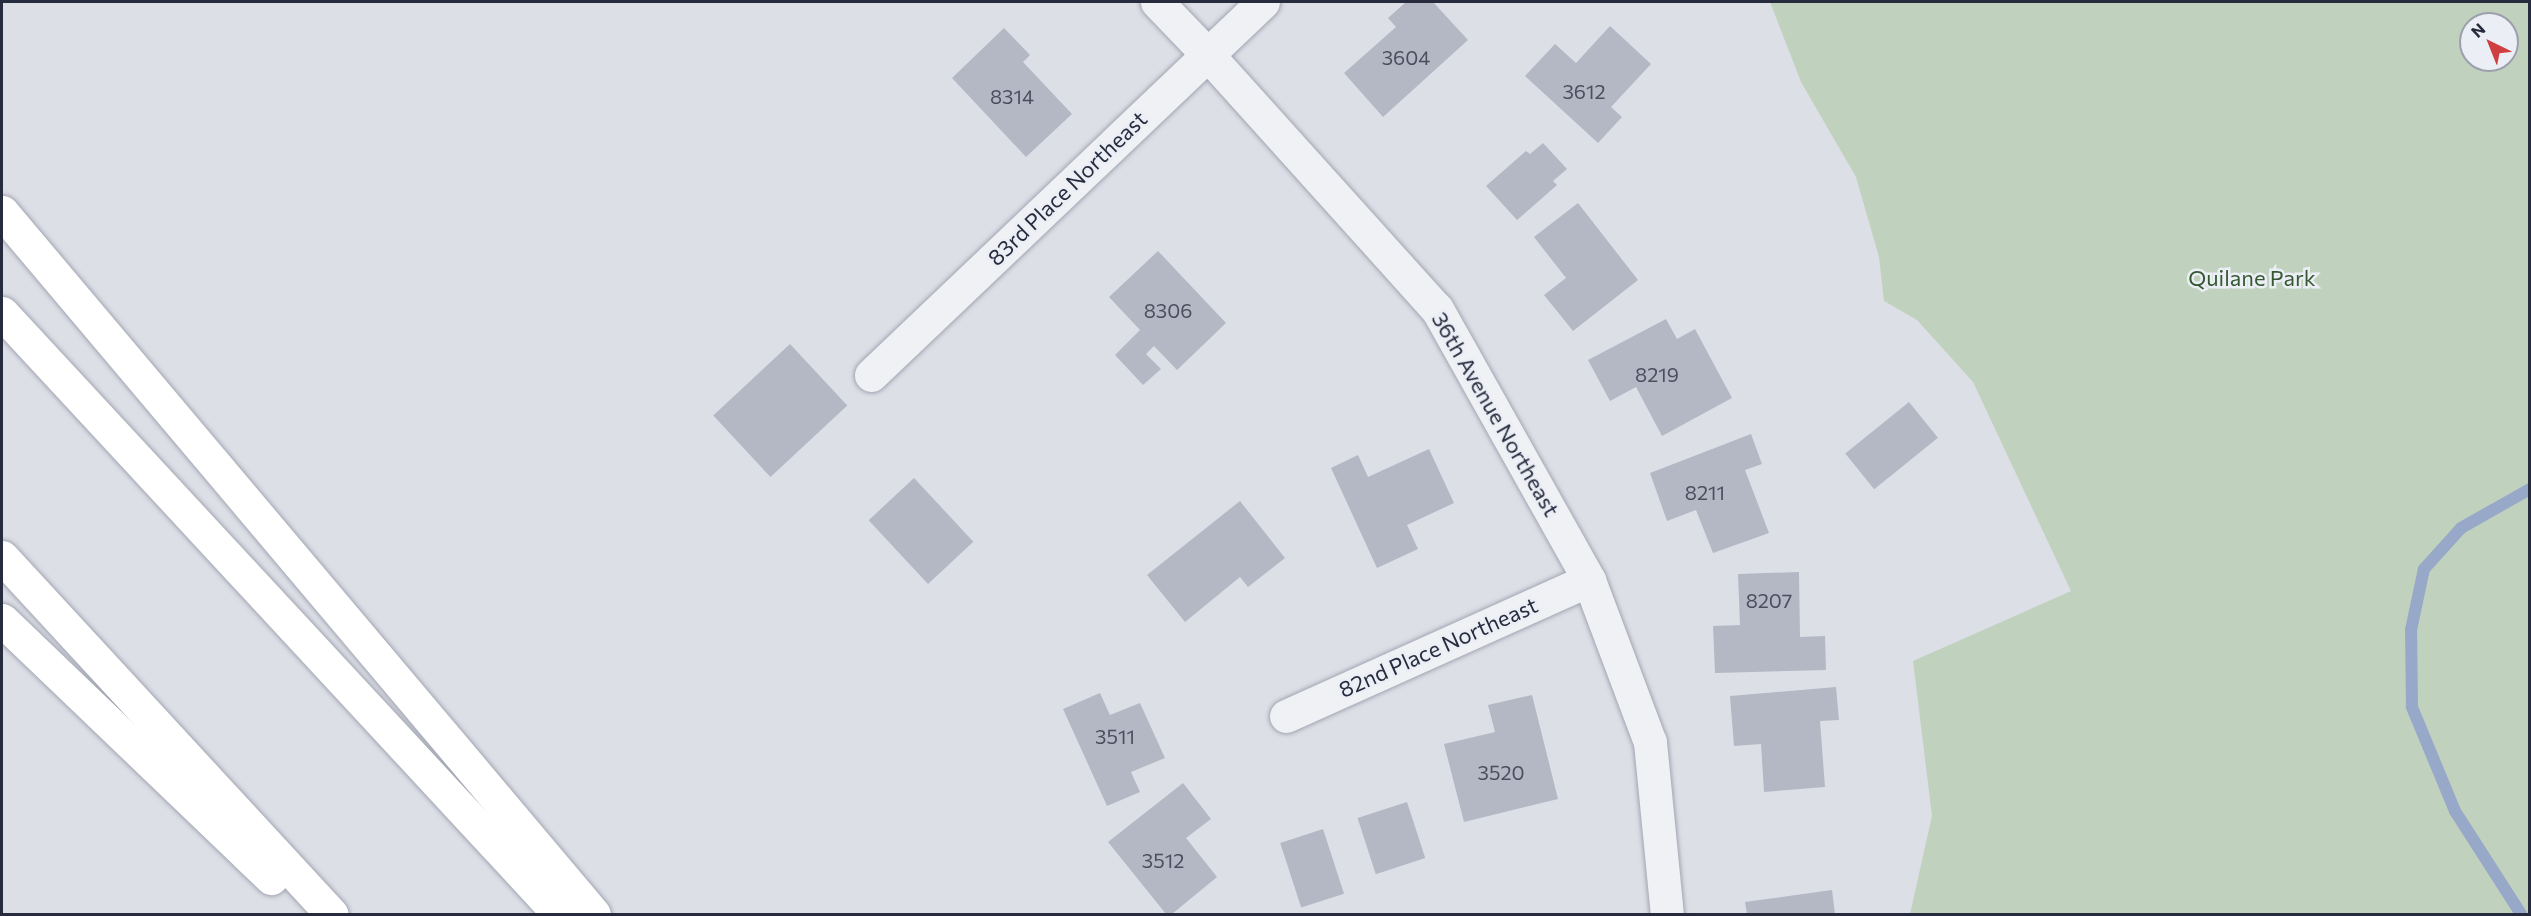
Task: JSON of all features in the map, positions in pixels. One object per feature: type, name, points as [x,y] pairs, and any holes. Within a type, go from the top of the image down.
[{"type":"highway","points":[[2,212],[594,915]]},
{"type":"highway","points":[[2,313],[559,915]]},
{"type":"highway","points":[[2,557],[332,915]]},
{"type":"highway","points":[[2,620],[308,915]]},
{"type":"street","name":"36th Avenue Northeast","points":[[1156,2],[1208,54],[1437,309],[1589,580],[1650,742],[1667,915]]},
{"type":"street","name":"83rd Place Northeast","points":[[871,375],[1263,2]]},
{"type":"street","name":"82nd Place Northeast","points":[[1286,716],[1589,580]]},
{"type":"green space","name":"Quilane Park","points":[[1770,2],[2529,2],[2529,914],[1910,914],[1932,816],[1913,661],[2071,591],[1973,382],[1917,320],[1884,301],[1879,257],[1856,177],[1801,82]]},
{"type":"building","points":[[1406,2],[1433,2],[1468,40],[1383,117],[1344,73],[1396,27],[1388,18]]},
{"type":"building","points":[[1610,26],[1651,64],[1611,107],[1622,117],[1598,143],[1525,76],[1555,44],[1576,63]]},
{"type":"building","points":[[1004,28],[1030,55],[1023,62],[1072,114],[1026,157],[952,78]]},
{"type":"building","points":[[1543,143],[1567,169],[1553,181],[1557,185],[1517,220],[1486,186],[1526,151],[1530,154]]},
{"type":"building","points":[[1578,203],[1638,280],[1573,331],[1544,295],[1566,278],[1534,237]]},
{"type":"building","points":[[1158,251],[1226,323],[1177,370],[1154,346],[1146,354],[1161,369],[1143,385],[1115,355],[1140,330],[1109,297]]},
{"type":"building","points":[[1666,319],[1677,339],[1695,329],[1732,398],[1662,436],[1636,387],[1610,401],[1588,360]]},
{"type":"building","points":[[790,344],[847,405],[770,477],[713,416]]},
{"type":"building","points":[[1909,402],[1938,438],[1874,489],[1845,454]]},
{"type":"building","points":[[1751,434],[1762,464],[1745,470],[1769,533],[1713,553],[1696,510],[1667,521],[1650,473]]},
{"type":"building","points":[[1429,449],[1454,503],[1407,525],[1418,549],[1377,568],[1331,468],[1358,455],[1368,477]]},
{"type":"building","points":[[914,478],[973,542],[928,584],[869,520]]},
{"type":"building","points":[[1240,501],[1285,558],[1248,587],[1240,577],[1185,622],[1147,575]]},
{"type":"building","points":[[1799,572],[1800,637],[1825,636],[1826,670],[1715,673],[1713,626],[1740,625],[1738,574]]},
{"type":"building","points":[[1836,687],[1839,720],[1820,721],[1825,787],[1764,792],[1761,744],[1734,746],[1730,696]]},
{"type":"building","points":[[1100,693],[1110,715],[1140,703],[1165,758],[1131,772],[1140,792],[1107,806],[1063,709]]},
{"type":"building","points":[[1532,695],[1558,799],[1464,822],[1444,744],[1495,732],[1488,705]]},
{"type":"building","points":[[1183,783],[1211,819],[1186,838],[1217,877],[1172,914],[1166,914],[1108,842]]},
{"type":"building","points":[[1407,802],[1425,858],[1376,874],[1358,818]]},
{"type":"building","points":[[1323,829],[1344,894],[1301,908],[1280,843]]},
{"type":"building","points":[[1832,890],[1835,914],[1747,914],[1745,902]]},
{"type":"waterway","points":[[2521,914],[2455,811],[2412,707],[2411,630],[2424,569],[2461,528],[2530,489]]}]
